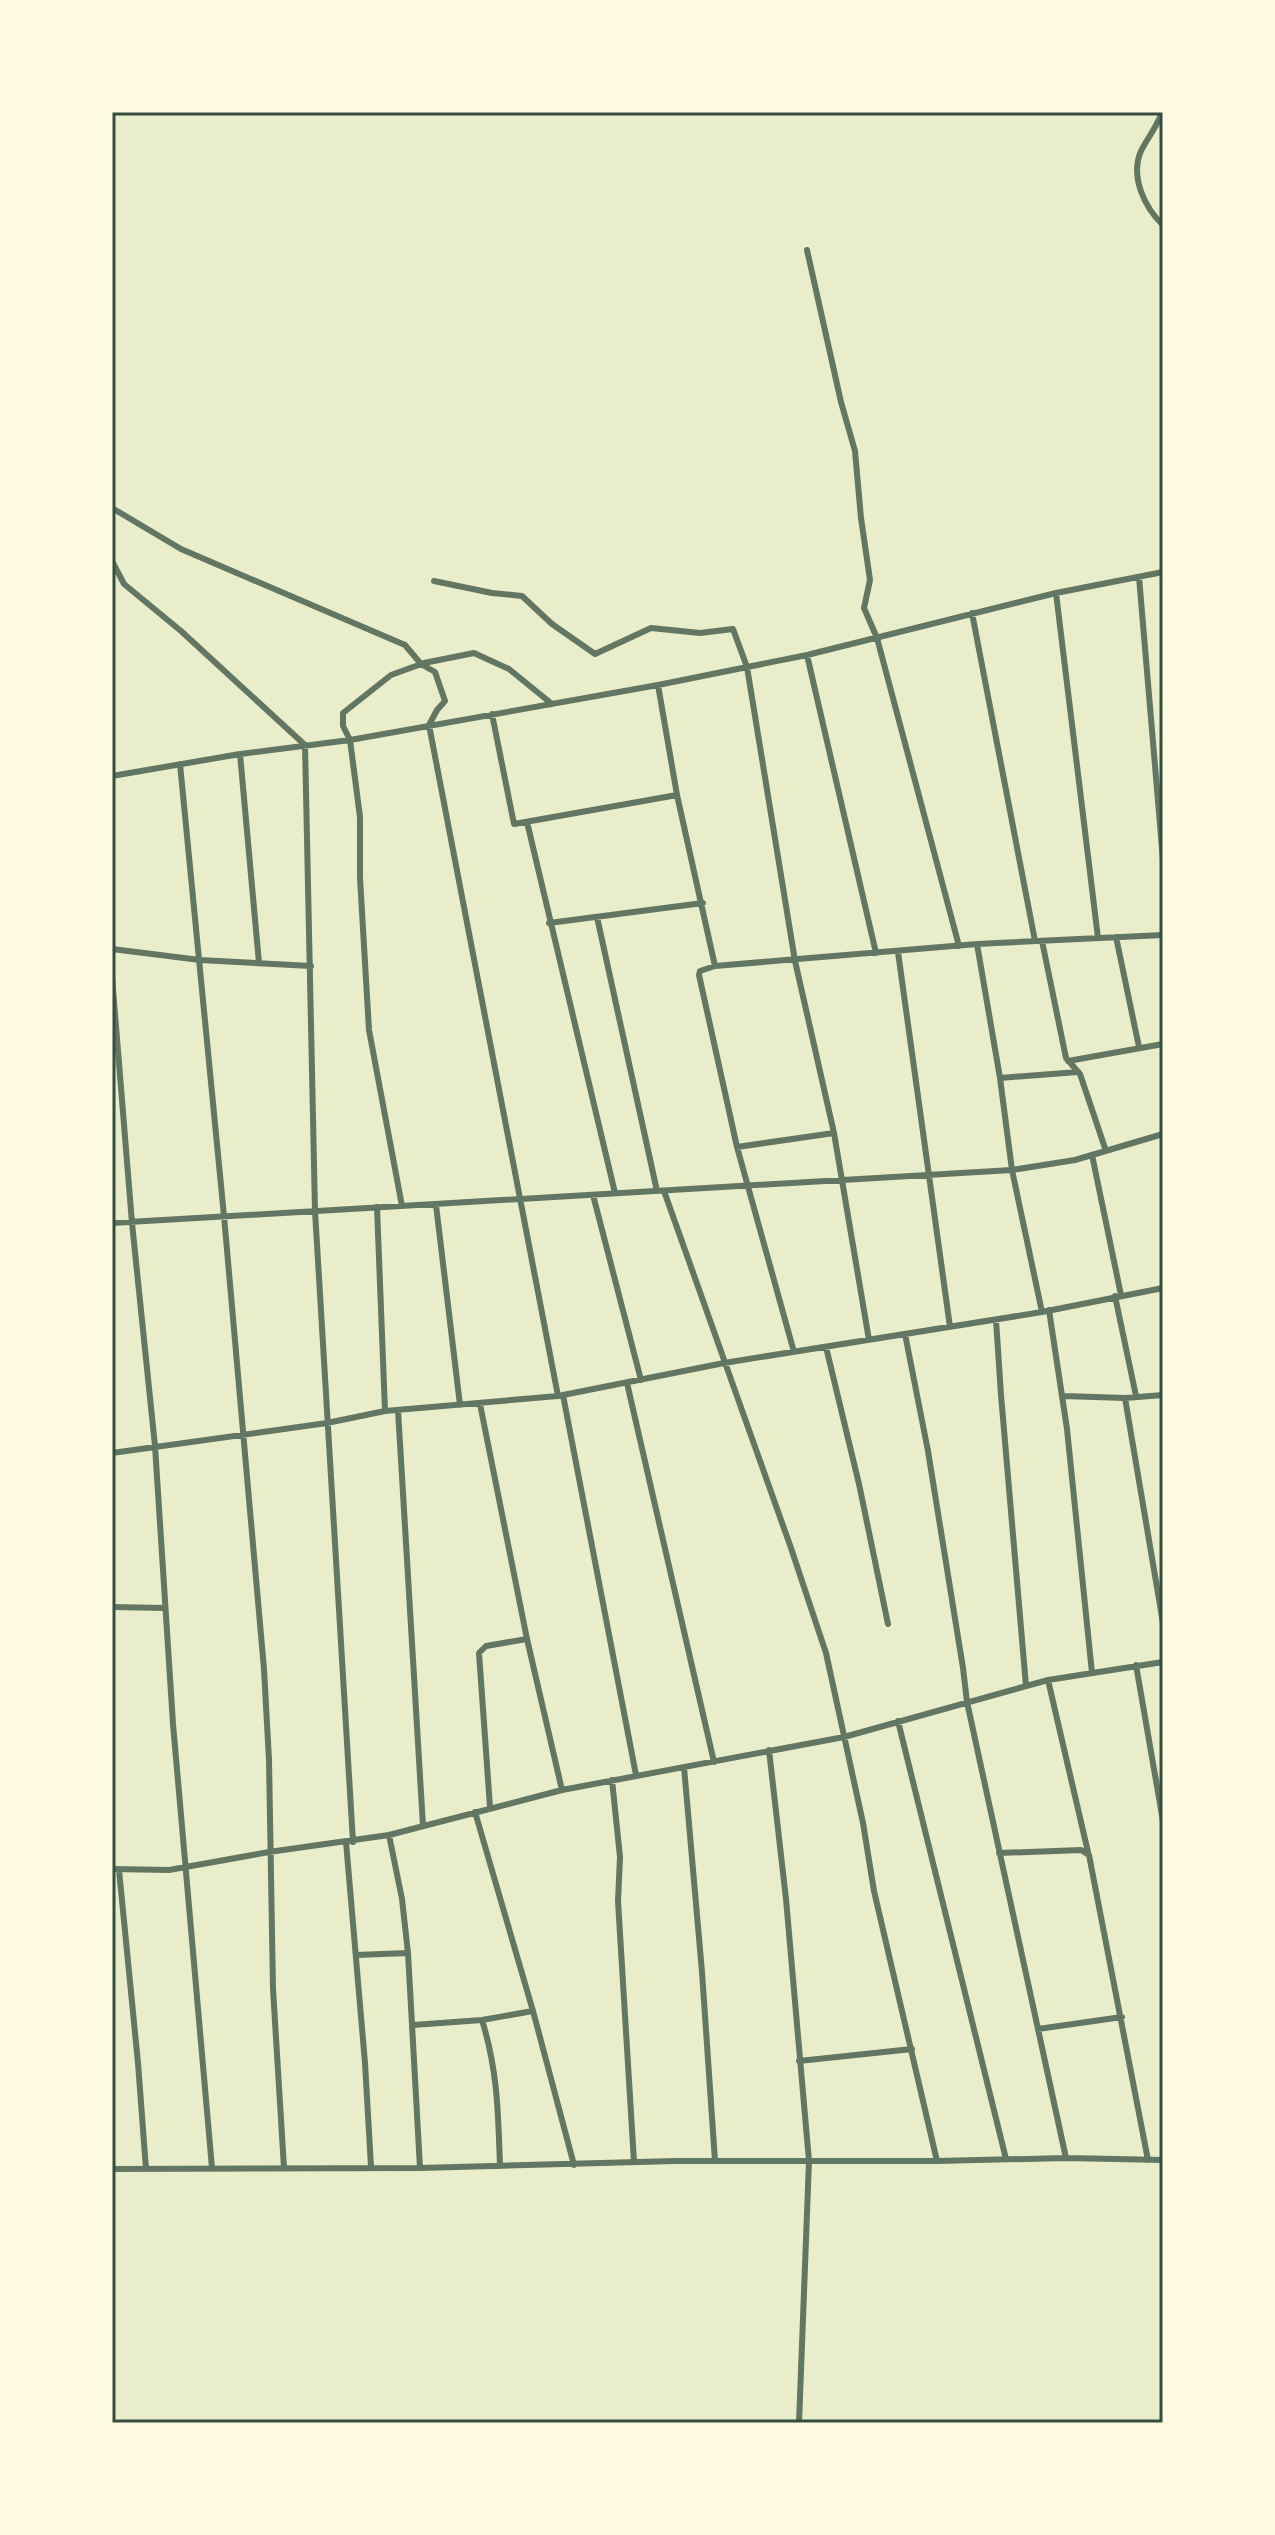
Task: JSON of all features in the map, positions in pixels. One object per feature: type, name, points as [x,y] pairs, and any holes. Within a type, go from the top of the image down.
[{"type":"street","points":[[1162,112],[1136,166],[1146,205],[1163,225]]},
{"type":"street","points":[[807,250],[855,451],[870,580],[864,608],[877,638],[959,946]]},
{"type":"street","points":[[112,508],[181,549],[405,645],[421,664],[435,672],[445,701],[429,725],[519,1199],[636,1775]]},
{"type":"street","points":[[112,561],[124,584],[181,631],[305,745],[315,1211],[349,1755],[356,1955],[371,2167]]},
{"type":"street","points":[[112,776],[240,754],[350,740],[658,685],[807,655],[1056,593],[1163,572]]},
{"type":"street","points":[[1139,577],[1163,860]]},
{"type":"street","points":[[434,581],[522,596],[552,624],[595,654],[651,628],[700,633],[733,629],[747,667],[795,961],[834,1133],[869,1340]]},
{"type":"street","points":[[1056,593],[1098,938]]},
{"type":"street","points":[[972,613],[1039,941],[1068,1061],[1078,1072],[1106,1151]]},
{"type":"street","points":[[402,1206],[369,1030],[360,878],[360,817],[350,740],[343,726],[343,713],[391,675],[421,664],[474,653],[509,669],[552,704]]},
{"type":"street","points":[[807,655],[876,953]]},
{"type":"street","points":[[658,685],[677,795],[715,966]]},
{"type":"street","points":[[492,714],[514,824],[677,795]]},
{"type":"street","points":[[240,754],[259,963]]},
{"type":"street","points":[[180,764],[264,1669],[269,1760],[273,1989],[284,2168]]},
{"type":"street","points":[[527,822],[615,1193]]},
{"type":"street","points":[[549,923],[703,903]]},
{"type":"street","points":[[597,917],[660,1191],[791,1548],[826,1653],[863,1823],[874,1891],[937,2161]]},
{"type":"street","points":[[794,1352],[737,1147],[700,971],[715,966],[977,944],[1163,935]]},
{"type":"street","points":[[1116,937],[1139,1047]]},
{"type":"street","points":[[977,944],[1012,1170],[1063,1396],[1092,1673]]},
{"type":"street","points":[[112,949],[200,960],[311,966]]},
{"type":"street","points":[[898,952],[950,1327]]},
{"type":"street","points":[[112,977],[132,1223],[155,1446],[173,1724],[212,2168]]},
{"type":"street","points":[[1068,1061],[1163,1044]]},
{"type":"street","points":[[1000,1078],[1078,1072]]},
{"type":"street","points":[[737,1147],[834,1133]]},
{"type":"street","points":[[112,1223],[1012,1170],[1053,1165],[1163,1134]]},
{"type":"street","points":[[1092,1155],[1136,1396]]},
{"type":"street","points":[[593,1195],[641,1380]]},
{"type":"street","points":[[436,1205],[460,1405]]},
{"type":"street","points":[[377,1207],[385,1411]]},
{"type":"street","points":[[112,1453],[327,1423],[385,1411],[560,1395],[724,1363],[996,1320],[1163,1288]]},
{"type":"street","points":[[996,1320],[1026,1686]]},
{"type":"street","points":[[905,1334],[928,1451],[967,1702],[1066,2158]]},
{"type":"street","points":[[826,1347],[888,1624]]},
{"type":"street","points":[[627,1383],[714,1762]]},
{"type":"street","points":[[1063,1396],[1125,1398],[1163,1395]]},
{"type":"street","points":[[1125,1398],[1163,1623]]},
{"type":"street","points":[[480,1404],[527,1639],[562,1790]]},
{"type":"street","points":[[398,1410],[423,1826]]},
{"type":"street","points":[[112,1607],[165,1608]]},
{"type":"street","points":[[490,1807],[479,1653],[486,1646],[527,1639]]},
{"type":"street","points":[[146,2169],[138,2063],[116,1869],[154,1871],[389,1835],[562,1790],[844,1737],[1048,1680],[1163,1662]]},
{"type":"street","points":[[1136,1665],[1163,1821]]},
{"type":"street","points":[[1048,1680],[1089,1855],[1148,2160]]},
{"type":"street","points":[[898,1721],[1006,2159]]},
{"type":"street","points":[[769,1750],[786,1899],[809,2161],[799,2423]]},
{"type":"street","points":[[684,1767],[715,2161]]},
{"type":"street","points":[[612,1780],[620,1857],[618,1901],[634,2162]]},
{"type":"street","points":[[475,1812],[574,2165]]},
{"type":"street","points":[[389,1835],[402,1899],[408,1953],[420,2168]]},
{"type":"street","points":[[999,1853],[1081,1850],[1089,1855]]},
{"type":"street","points":[[356,1955],[408,1953]]},
{"type":"street","points":[[413,2025],[482,2020],[533,2011]]},
{"type":"street","points":[[1038,2029],[1122,2017]]},
{"type":"street","points":[[482,2020],[490,2043],[497,2085],[500,2166]]},
{"type":"street","points":[[799,2061],[912,2049]]},
{"type":"street","points":[[112,2169],[420,2168],[715,2161],[1163,2160]]}]
